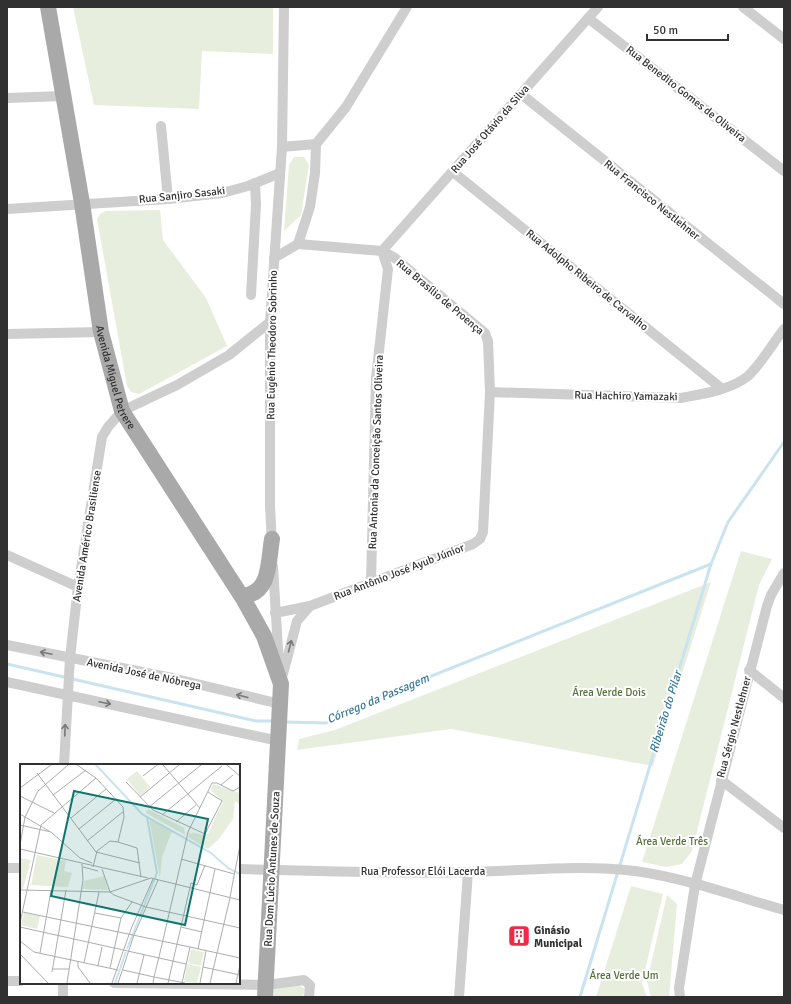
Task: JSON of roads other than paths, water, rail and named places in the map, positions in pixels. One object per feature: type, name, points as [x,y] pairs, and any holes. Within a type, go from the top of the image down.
[{"type":"main road","name":"Avenida Miguel Petrere","points":[[48,7],[82,203],[101,332],[122,411],[242,596],[264,636],[281,684],[280,707]]},
{"type":"main road","points":[[242,596],[251,596],[261,588],[265,580],[272,539]]},
{"type":"main road","name":"Rua Dom Lúcio Antunes de Souza","points":[[266,991],[270,870],[280,707]]},
{"type":"street","name":"Rua Eugênio Theodoro Sobrinho","points":[[281,684],[275,613],[270,506],[270,322],[282,147],[284,7]]},
{"type":"street","points":[[274,258],[298,244],[310,207],[315,172],[316,144],[346,107],[407,7]]},
{"type":"street","name":"Rua José Otávio da Silva","points":[[382,251],[598,7]]},
{"type":"street","points":[[743,7],[784,39]]},
{"type":"street","name":"Rua Benedito Gomes de Oliveira","points":[[588,18],[784,171]]},
{"type":"street","name":"Rua Francisco Nestlehner","points":[[521,94],[784,304]]},
{"type":"street","points":[[7,98],[64,96]]},
{"type":"street","points":[[161,126],[168,199]]},
{"type":"street","points":[[282,147],[316,144]]},
{"type":"street","name":"Rua Adolpho Ribeiro de Carvalho","points":[[452,172],[722,388]]},
{"type":"street","name":"Rua Sanjiro Sasaki","points":[[7,209],[82,203],[168,199],[222,193],[255,183],[280,173]]},
{"type":"street","points":[[251,295],[256,205],[255,183]]},
{"type":"street","name":"Rua Brasílio de Proença","points":[[298,244],[382,251],[395,258],[484,333],[488,341],[490,392],[483,532]]},
{"type":"street","name":"Rua Antonia da Conceição Santos Oliveira","points":[[371,583],[376,378],[388,269],[382,251]]},
{"type":"street","points":[[122,411],[177,385],[229,355],[270,322]]},
{"type":"street","name":"Rua Hachiro Yamazaki","points":[[490,392],[681,398],[737,383],[748,375],[784,329]]},
{"type":"street","points":[[7,334],[101,332]]},
{"type":"street","name":"Avenida Américo Brasiliense","points":[[67,690],[78,587],[102,437],[108,427],[122,411]]},
{"type":"street","name":"Rua Antônio José Ayub Júnior","points":[[275,613],[310,606],[473,544],[480,539],[483,532]]},
{"type":"street","points":[[7,555],[78,587]]},
{"type":"street","name":"Rua Sérgio Nestlehner","points":[[680,997],[679,988],[695,885],[720,780],[767,606],[784,573]]},
{"type":"street","name":"Rua Antônio José Ayub Júnior","points":[[281,684],[297,621],[310,606]]},
{"type":"street","name":"Avenida José de Nóbrega","points":[[7,645],[69,663],[172,678],[280,707]]},
{"type":"street","points":[[749,670],[784,698]]},
{"type":"street","points":[[7,682],[67,690],[279,736]]},
{"type":"street","points":[[64,764],[67,690]]},
{"type":"street","points":[[720,780],[784,828]]},
{"type":"street","points":[[7,868],[20,868]]},
{"type":"street","name":"Rua Professor Elói Lacerda","points":[[240,869],[468,872],[572,868],[608,869],[634,871],[672,878],[695,885]]},
{"type":"street","points":[[459,997],[468,872]]},
{"type":"street","points":[[695,885],[784,910]]},
{"type":"street","points":[[133,984],[266,991],[304,980],[310,985],[309,997]]},
{"type":"street","points":[[7,981],[20,981]]},
{"type":"street","points":[[63,984],[63,997]]},
{"type":"waterway","name":"Ribeirão do Pilar","points":[[580,997],[711,564],[728,522],[784,442]]},
{"type":"waterway","name":"Córrego da Passagem","points":[[284,722],[326,723],[359,705],[711,564]]},
{"type":"waterway","name":"Córrego da Passagem","points":[[7,664],[256,721],[275,721]]},
{"type":"place","name":"Ginásio Municipal","points":[[519,936]]},
{"type":"park label","name":"Área Verde Dois","points":[[609,692]]},
{"type":"park label","name":"Área Verde Três","points":[[672,841]]},
{"type":"park label","name":"Área Verde Um","points":[[624,975]]}]
